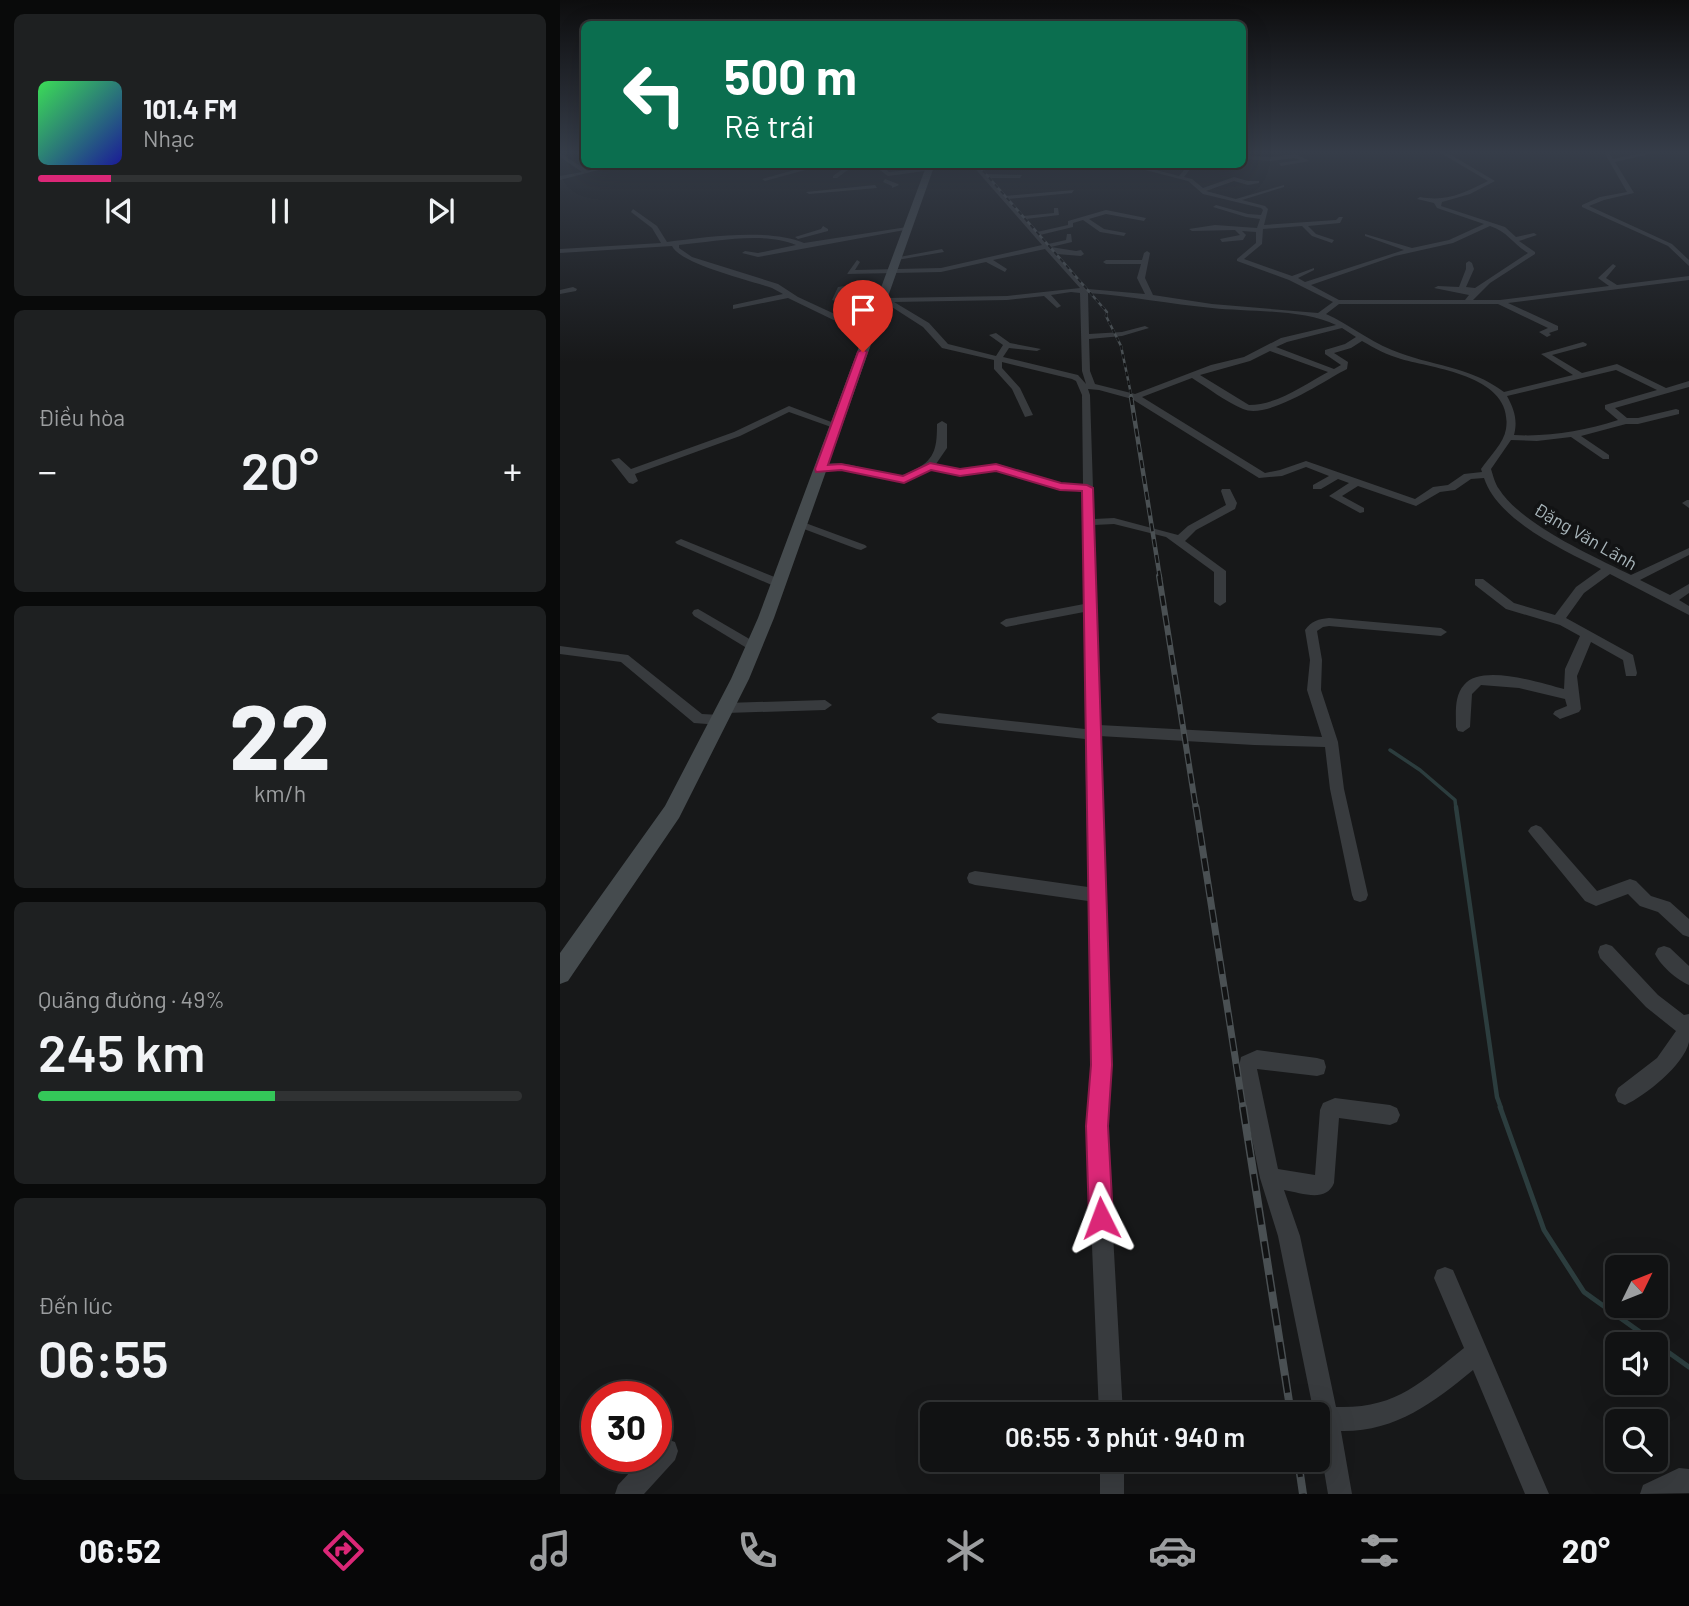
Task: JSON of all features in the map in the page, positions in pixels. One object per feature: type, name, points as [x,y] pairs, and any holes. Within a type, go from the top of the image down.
[{"type":"street","points":[[648,222],[655,227],[665,244]]},
{"type":"street","points":[[560,973],[667,820],[723,714],[754,647],[910,222]]},
{"type":"street","points":[[1024,222],[1084,288],[1087,522],[1101,1065],[1097,1126],[1110,1402]]},
{"type":"street","points":[[1036,234],[1071,226],[1071,222]]},
{"type":"street","points":[[1089,222],[1102,231],[1111,230],[1113,234],[1124,234]]},
{"type":"street","points":[[1097,227],[1116,222]]},
{"type":"street","points":[[1262,222],[1257,246],[1239,260],[1292,278],[1337,302],[1500,302],[1689,278]]},
{"type":"street","points":[[1192,229],[1260,229],[1338,222]]},
{"type":"street","points":[[1467,303],[1473,292],[1500,277],[1533,253],[1514,240],[1503,228],[1481,222]]},
{"type":"street","points":[[1619,222],[1670,245],[1689,264]]},
{"type":"street","points":[[1306,284],[1410,250],[1451,242],[1489,224]]},
{"type":"street","points":[[1304,225],[1314,235],[1332,241]]},
{"type":"street","points":[[789,239],[826,230],[823,228]]},
{"type":"street","points":[[745,253],[758,255],[803,245],[907,229]]},
{"type":"street","points":[[1222,240],[1241,239],[1243,235],[1238,229]]},
{"type":"street","points":[[895,265],[941,270],[1047,248],[1070,241],[1069,234]]},
{"type":"street","points":[[1367,235],[1410,250]]},
{"type":"street","points":[[1514,240],[1534,235]]},
{"type":"street","points":[[560,250],[601,250],[759,236],[789,239],[803,245]]},
{"type":"street","points":[[675,243],[676,248],[690,258],[759,280],[849,324],[872,330]]},
{"type":"street","points":[[1047,248],[1080,253],[1085,263]]},
{"type":"street","points":[[850,272],[895,265],[942,251]]},
{"type":"street","points":[[1349,256],[1373,261],[1387,268]]},
{"type":"street","points":[[1107,262],[1146,257],[1141,278],[1152,298]]},
{"type":"street","points":[[986,259],[1004,270]]},
{"type":"street","points":[[843,283],[857,262]]},
{"type":"street","points":[[1462,290],[1470,269],[1469,263]]},
{"type":"street","points":[[1613,266],[1602,278],[1617,288]]},
{"type":"street","points":[[1292,278],[1312,269]]},
{"type":"street","points":[[836,300],[841,289],[845,288],[883,300],[926,325],[942,345],[1075,377],[1087,386],[1135,397],[1263,476],[1282,473],[1303,463],[1416,503],[1437,489],[1454,487],[1468,476],[1486,475],[1486,469],[1511,430],[1510,406],[1502,395],[1467,373],[1391,353],[1345,325],[1320,315],[1062,290],[1007,298],[883,300]]},
{"type":"street","points":[[1438,288],[1473,292]]},
{"type":"street","points":[[560,292],[573,289]]},
{"type":"street","points":[[1047,294],[1057,306]]},
{"type":"street","points":[[736,307],[789,295]]},
{"type":"street","points":[[1313,301],[1327,295]]},
{"type":"street","points":[[1320,315],[1337,302]]},
{"type":"street","points":[[1500,302],[1555,328],[1543,332],[1547,335]]},
{"type":"street","points":[[1285,312],[1292,303]]},
{"type":"street","points":[[1135,397],[1214,366],[1247,359],[1284,340],[1345,325]]},
{"type":"street","points":[[1086,337],[1122,334],[1145,328]]},
{"type":"street","points":[[993,335],[1008,345],[1037,349]]},
{"type":"street","points":[[1193,375],[1252,409],[1293,396],[1335,372],[1345,364],[1328,352],[1348,346],[1362,337]]},
{"type":"street","points":[[1581,376],[1545,354],[1583,344]]},
{"type":"street","points":[[1008,345],[998,359],[998,371],[1016,388],[1028,415]]},
{"type":"street","points":[[1268,347],[1335,372]]},
{"type":"street","points":[[1502,395],[1617,367],[1665,391]]},
{"type":"street","points":[[1625,421],[1608,407],[1689,384]]},
{"type":"street","points":[[782,398],[783,405],[789,409],[837,426]]},
{"type":"street","points":[[616,460],[631,477],[789,409]]},
{"type":"street","points":[[1507,437],[1542,438],[1572,434],[1675,412]]},
{"type":"street","points":[[820,469],[841,467],[904,479],[930,466],[942,448],[942,424]]},
{"type":"street","points":[[1572,434],[1606,457]]},
{"type":"street","points":[[930,466],[960,472],[1001,468],[1060,486],[1087,488]]},
{"type":"street","points":[[1317,487],[1338,475]]},
{"type":"street","name":"Đặng Văn Lãnh","points":[[1486,475],[1497,493],[1518,514],[1566,547],[1672,599],[1689,611]]},
{"type":"street","points":[[1358,482],[1334,496],[1360,510]]},
{"type":"street","points":[[1179,540],[1192,527],[1231,507],[1232,503],[1226,491]]},
{"type":"street","points":[[1087,522],[1114,521],[1179,540],[1220,571],[1220,602]]},
{"type":"street","points":[[800,524],[861,547]]},
{"type":"street","points":[[681,542],[778,583]]},
{"type":"street","points":[[1630,580],[1689,551]]},
{"type":"street","points":[[1561,621],[1559,617],[1580,590],[1608,569]]},
{"type":"street","points":[[1479,582],[1510,606],[1561,621],[1629,657],[1631,673]]},
{"type":"street","points":[[1672,599],[1689,588]]},
{"type":"street","points":[[1006,623],[1090,607]]},
{"type":"street","points":[[698,613],[754,647]]},
{"type":"street","points":[[1360,895],[1337,789],[1331,742],[1314,690],[1317,660],[1311,630],[1314,625],[1329,622],[1441,632]]},
{"type":"street","points":[[1560,714],[1574,709],[1571,696],[1572,663],[1582,650],[1587,635]]},
{"type":"street","points":[[560,650],[624,658],[699,719],[723,714],[825,705]]},
{"type":"street","points":[[1463,727],[1462,707],[1468,688],[1477,680],[1514,682],[1571,696]]},
{"type":"street","points":[[938,718],[1092,732],[1331,742]]},
{"type":"street","points":[[1536,831],[1591,896],[1596,899],[1630,886],[1646,901],[1664,907],[1689,930]]},
{"type":"street","points":[[975,878],[1097,895]]},
{"type":"street","points":[[1606,951],[1652,1001],[1688,1024],[1681,1046],[1672,1059],[1625,1095]]},
{"type":"street","points":[[1664,954],[1689,977]]},
{"type":"street","points":[[1317,1067],[1257,1059],[1248,1064],[1247,1071],[1270,1178],[1289,1236],[1323,1402]]},
{"type":"street","points":[[1270,1178],[1320,1186],[1324,1183],[1328,1114],[1335,1108],[1390,1115]]},
{"type":"street","points":[[1445,1278],[1537,1494]]},
{"type":"street","points":[[1330,1419],[1377,1417],[1407,1407],[1478,1352]]},
{"type":"street","points":[[1330,1436],[1340,1494]]},
{"type":"street","points":[[627,1494],[647,1472]]},
{"type":"street","points":[[1112,1472],[1112,1494]]},
{"type":"street","points":[[1652,1494],[1679,1480],[1689,1481]]},
{"type":"waterway","points":[[1390,750],[1420,770],[1455,800],[1456,809]]},
{"type":"waterway","points":[[1456,807],[1497,1097],[1501,1108]]},
{"type":"waterway","points":[[1500,1107],[1544,1230],[1584,1292],[1689,1367]]},
{"type":"railway","points":[[1028,222],[1107,312],[1106,316],[1121,346],[1132,399]]},
{"type":"railway","points":[[1131,397],[1160,578]]},
{"type":"railway","points":[[1159,576],[1196,809]]},
{"type":"railway","points":[[1196,807],[1243,1108]]},
{"type":"railway","points":[[1243,1107],[1289,1402]]},
{"type":"railway","points":[[1300,1472],[1303,1494]]},
{"type":"route","points":[[863,352],[820,469],[841,467],[904,479],[930,466],[960,472],[996,467],[1060,486],[1087,488],[1099,953],[1101,1065],[1097,1126],[1101,1218]]}]
